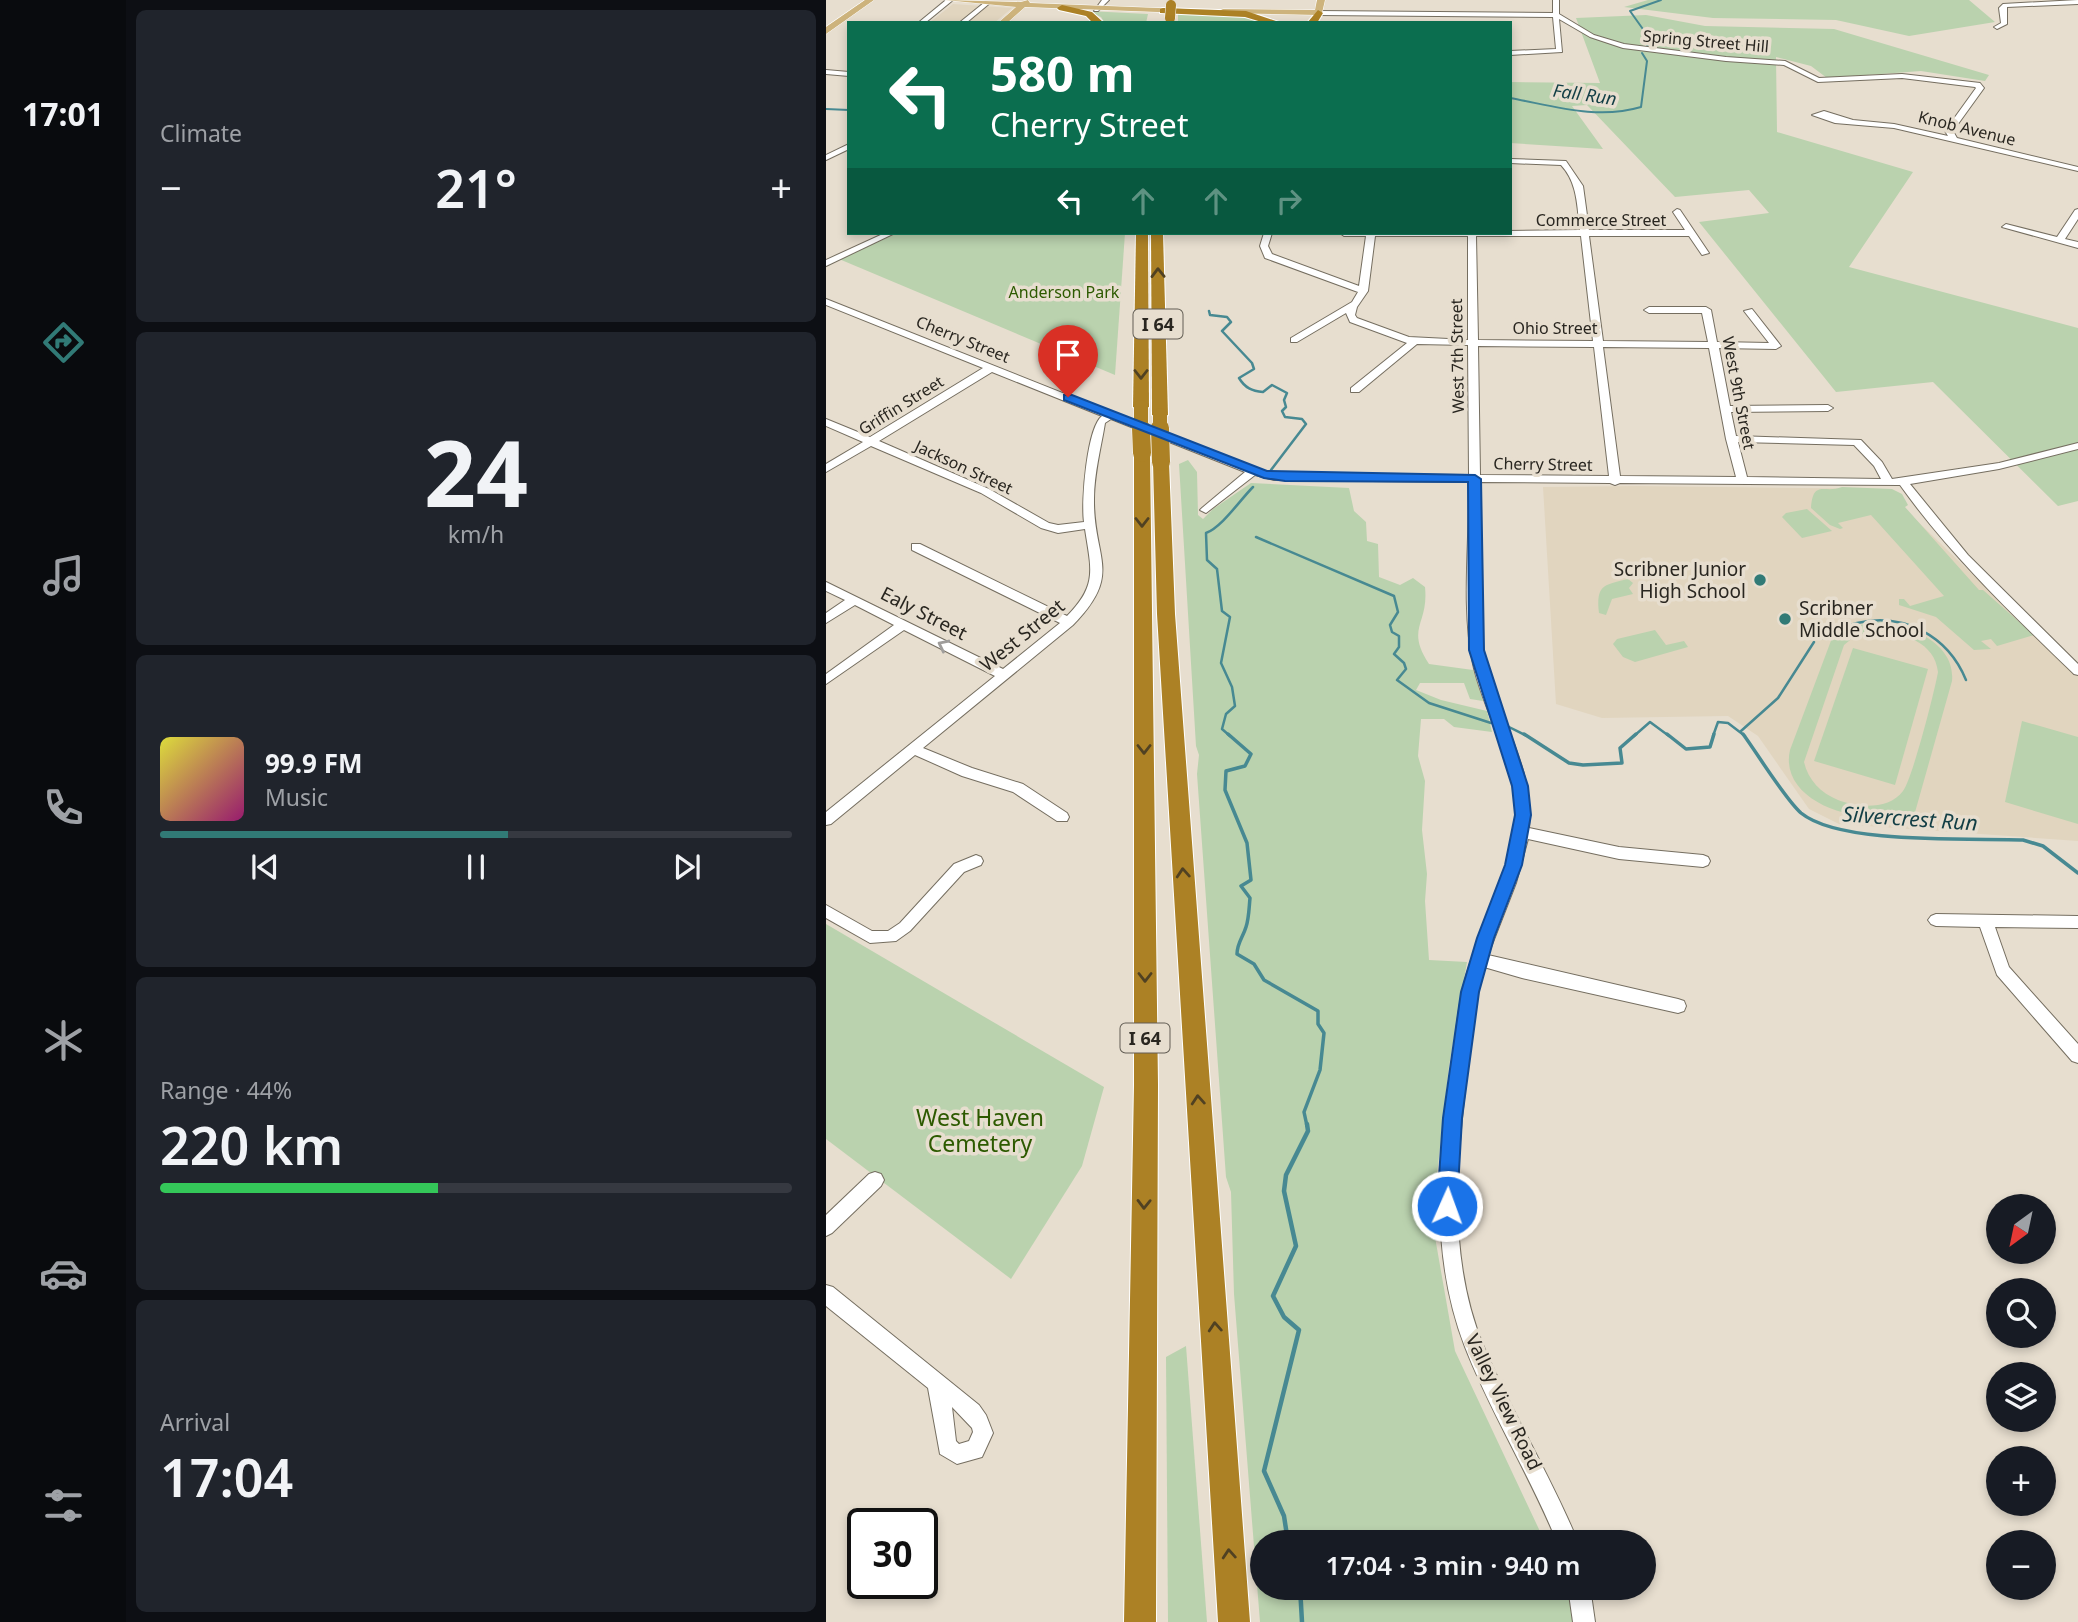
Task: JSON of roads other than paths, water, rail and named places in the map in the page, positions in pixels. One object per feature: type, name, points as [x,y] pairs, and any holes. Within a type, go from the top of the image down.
[{"type":"highway","points":[[1062,8],[1089,14],[1097,21]]},
{"type":"highway","points":[[1254,11],[1278,21]]},
{"type":"highway","points":[[1313,21],[1318,13]]},
{"type":"highway","points":[[1164,14],[1246,14],[1270,21]]},
{"type":"highway","name":"I 64","points":[[1142,235],[1141,407],[1152,458],[1166,614],[1234,1622]]},
{"type":"highway","name":"I 64","points":[[1140,1622],[1152,458],[1160,415],[1157,235]]},
{"type":"main road","points":[[826,32],[870,0]]},
{"type":"main road","points":[[950,0],[1164,14],[1254,11],[1318,13],[1321,0]]},
{"type":"main road","points":[[1244,2],[1245,6],[1254,11]]},
{"type":"main road","points":[[1004,21],[1026,3]]},
{"type":"main road","points":[[826,32],[845,33]]},
{"type":"street","points":[[924,21],[950,0]]},
{"type":"street","points":[[1096,10],[1106,0]]},
{"type":"street","points":[[1393,21],[1396,0]]},
{"type":"street","points":[[1512,53],[1560,51],[1556,33],[1556,0]]},
{"type":"street","points":[[1997,27],[2004,24],[2002,8],[2005,5],[2078,1]]},
{"type":"street","points":[[964,21],[986,3]]},
{"type":"street","points":[[1471,3],[1471,21]]},
{"type":"street","points":[[1318,13],[1557,15]]},
{"type":"street","name":"Spring Street Hill","points":[[1557,15],[1592,36],[1623,46],[1726,59],[1785,62],[1818,80],[1902,76],[1952,80],[1979,87],[1949,131],[1953,138]]},
{"type":"street","points":[[826,72],[847,74]]},
{"type":"street","name":"Knob Avenue","points":[[1849,120],[1895,125],[2078,169]]},
{"type":"street","points":[[826,158],[847,147]]},
{"type":"street","points":[[1512,162],[1556,163],[1567,166],[1579,186],[1615,482]]},
{"type":"street","points":[[1677,212],[1705,253]]},
{"type":"street","points":[[2060,240],[2077,215]]},
{"type":"street","points":[[2006,227],[2078,245]]},
{"type":"street","name":"Commerce Street","points":[[1512,234],[1689,233]]},
{"type":"street","points":[[826,262],[887,235]]},
{"type":"street","points":[[1267,235],[1264,246],[1270,257],[1363,291]]},
{"type":"street","points":[[1294,340],[1352,307],[1363,291],[1371,235]]},
{"type":"street","name":"West 7th Street","points":[[1472,235],[1475,479]]},
{"type":"street","name":"Cherry Street","points":[[826,302],[1252,472],[1285,477],[1615,482],[1903,482],[2013,463],[2078,446]]},
{"type":"street","name":"Ohio Street","points":[[1352,307],[1350,315],[1353,320],[1414,342],[1776,346],[1749,312]]},
{"type":"street","name":"West 9th Street","points":[[1649,310],[1706,310],[1728,409],[1731,439],[1742,481]]},
{"type":"street","points":[[1354,390],[1414,342]]},
{"type":"street","name":"Griffin Street","points":[[826,469],[992,367]]},
{"type":"street","points":[[1728,409],[1828,408]]},
{"type":"street","name":"West Street","points":[[826,820],[1087,605],[1098,586],[1088,497],[1100,422],[1111,415]]},
{"type":"street","name":"Jackson Street","points":[[826,422],[985,491],[1038,523],[1058,528],[1090,525]]},
{"type":"street","points":[[1731,439],[1857,442],[1878,464],[1889,482]]},
{"type":"street","points":[[1206,510],[1252,472]]},
{"type":"street","name":"Valley View Road","points":[[1475,479],[1476,650],[1520,786],[1523,800],[1522,832],[1514,865],[1470,992],[1448,1163],[1448,1228],[1454,1273],[1473,1343],[1494,1390],[1545,1485],[1563,1530]]},
{"type":"street","points":[[1903,482],[1928,517],[1991,588],[2078,671]]},
{"type":"street","points":[[916,547],[1069,622]]},
{"type":"street","name":"Ealy Street","points":[[826,586],[1004,675]]},
{"type":"street","points":[[826,618],[854,600]]},
{"type":"street","points":[[826,680],[903,625]]},
{"type":"street","points":[[913,749],[967,772],[1018,788],[1062,817]]},
{"type":"street","points":[[1522,832],[1619,853],[1703,861]]},
{"type":"street","points":[[826,911],[870,937],[891,937],[905,927],[959,868],[976,861]]},
{"type":"street","points":[[1936,920],[2078,922]]},
{"type":"street","points":[[1985,920],[2002,970],[2078,1056]]},
{"type":"street","points":[[1480,959],[1678,1006]]},
{"type":"street","points":[[826,1227],[875,1180]]},
{"type":"street","points":[[826,1294],[935,1381]]},
{"type":"street","points":[[1581,1600],[1584,1622]]},
{"type":"waterway","name":"Fall Run","points":[[1647,46],[1650,39],[1630,11],[1661,0]]},
{"type":"waterway","name":"Fall Run","points":[[1512,98],[1592,112],[1625,111],[1641,107],[1647,61],[1642,53]]},
{"type":"waterway","name":"Fall Run","points":[[826,109],[847,110]]},
{"type":"waterway","points":[[1209,311],[1210,315],[1227,317],[1231,322],[1222,331],[1252,363],[1254,369],[1239,378],[1244,384],[1252,390],[1263,392],[1272,385],[1287,393],[1284,400],[1286,407],[1282,411],[1285,417],[1302,419],[1306,424],[1271,470]]},
{"type":"waterway","points":[[1230,736],[1222,729],[1226,714],[1235,706],[1232,687],[1221,663],[1230,617],[1222,611],[1217,569],[1207,560],[1206,533],[1224,519],[1253,487]]},
{"type":"waterway","name":"Silvercrest Run","points":[[1256,537],[1394,596],[1398,612],[1390,625],[1392,632],[1399,636],[1399,647],[1394,654],[1404,663],[1406,669],[1397,680],[1429,703],[1491,723]]},
{"type":"waterway","points":[[1822,638],[1857,623],[1874,620],[1907,625],[1922,631],[1948,651],[1966,680]]},
{"type":"waterway","points":[[1741,731],[1778,698],[1814,642]]},
{"type":"waterway","name":"Silvercrest Run","points":[[1634,736],[1650,722],[1669,736]]},
{"type":"waterway","name":"Silvercrest Run","points":[[1713,736],[1718,722],[1728,723],[1744,735]]},
{"type":"waterway","name":"Silvercrest Run","points":[[1507,726],[1527,736]]},
{"type":"waterway","points":[[1228,734],[1251,754],[1245,766],[1226,771],[1225,790],[1247,843],[1251,880],[1241,886],[1250,898],[1247,924],[1237,954],[1254,964],[1264,980],[1318,1011],[1318,1024],[1324,1033],[1320,1070],[1304,1112],[1307,1126]]},
{"type":"waterway","name":"Silvercrest Run","points":[[1524,734],[1569,763],[1583,765],[1622,763],[1620,748],[1636,734]]},
{"type":"waterway","name":"Silvercrest Run","points":[[1667,734],[1686,749],[1710,747],[1714,734]]},
{"type":"waterway","name":"Silvercrest Run","points":[[1744,735],[1794,806],[1820,823],[1845,830],[1907,838],[2023,840],[2043,846],[2078,873]]},
{"type":"waterway","points":[[1286,1530],[1284,1516],[1264,1471],[1299,1330],[1284,1317],[1273,1296],[1296,1246],[1284,1191],[1286,1175],[1308,1131],[1307,1124]]},
{"type":"waterway","points":[[1301,1600],[1302,1622]]},
{"type":"place","name":"Scribner Junior High School","points":[[1760,580]]},
{"type":"place","name":"Scribner Middle School","points":[[1785,619]]},
{"type":"park label","name":"Anderson Park","points":[[1064,292]]},
{"type":"park label","name":"West Haven Cemetery","points":[[980,1130]]}]
